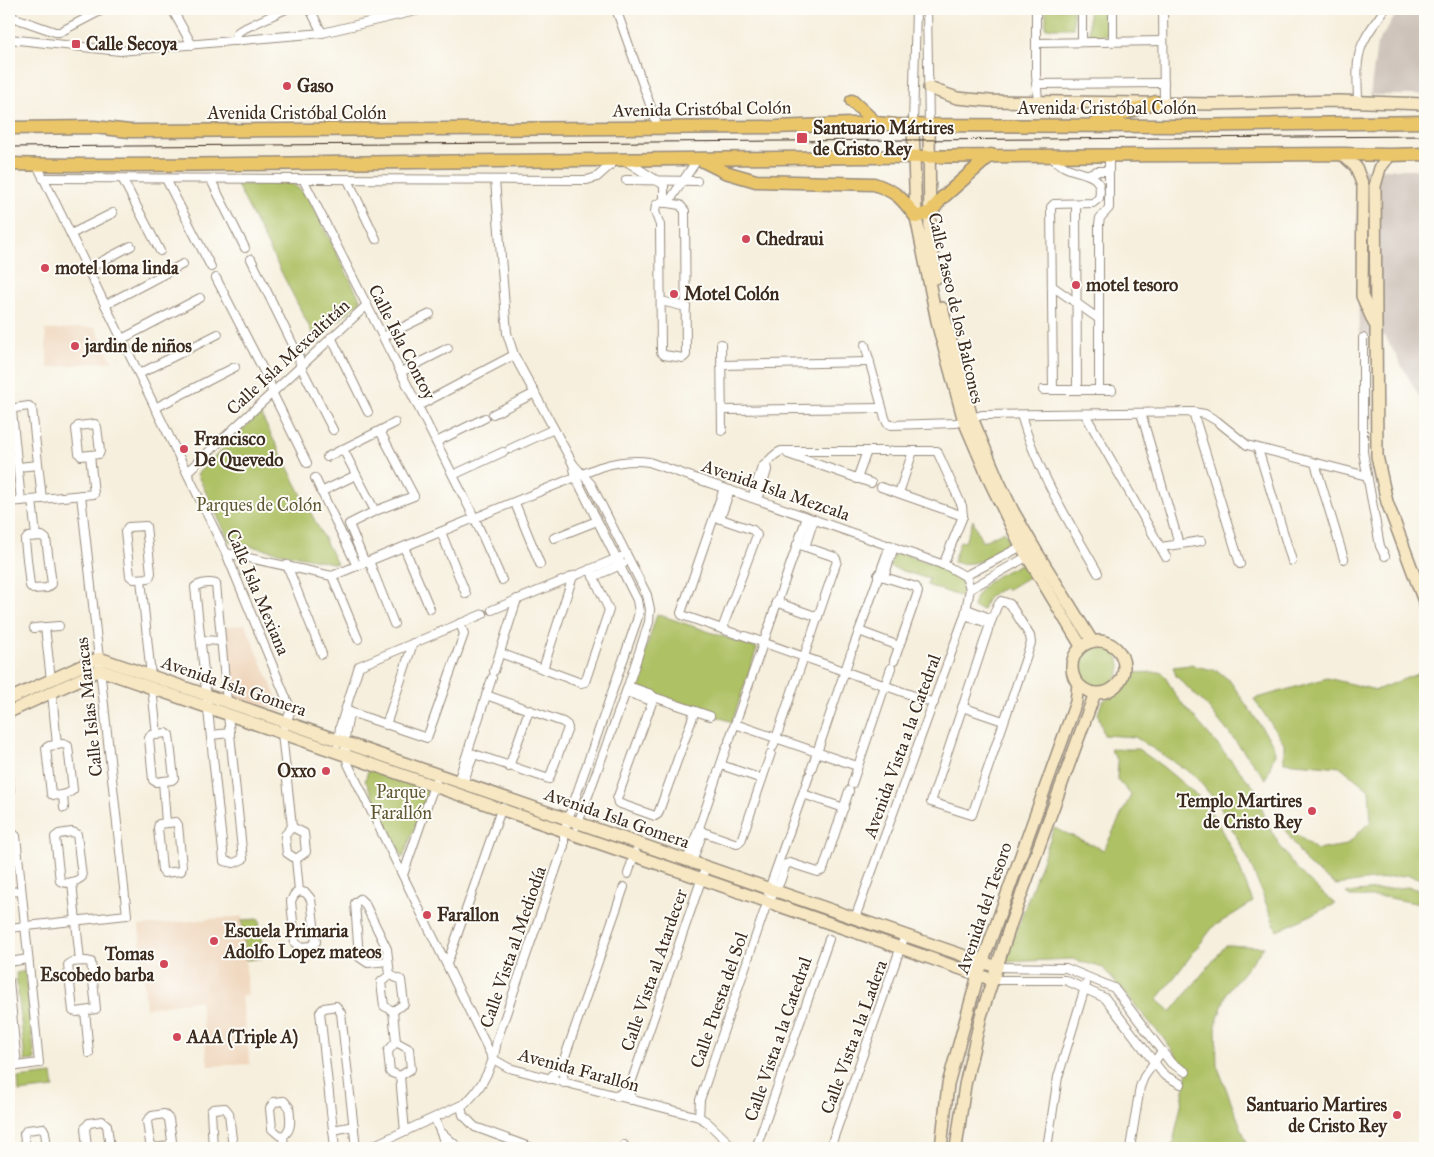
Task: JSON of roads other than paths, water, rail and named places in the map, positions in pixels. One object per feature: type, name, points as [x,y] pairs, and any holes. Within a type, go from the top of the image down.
[{"type":"main road","points":[[852,101],[876,123]]},
{"type":"main road","points":[[1086,127],[1160,102]]},
{"type":"main road","name":"Avenida Cristóbal Colón","points":[[9,128],[94,127],[130,131],[777,127],[876,123],[1086,127],[1425,122]]},
{"type":"main road","points":[[9,164],[699,160],[1048,154],[1425,154]]},
{"type":"main road","points":[[699,160],[725,172],[756,180],[874,184],[889,189],[901,197],[916,217],[931,212],[941,199],[991,155]]},
{"type":"main road","points":[[1394,155],[1425,159]]},
{"type":"street","points":[[9,16],[60,32],[104,9]]},
{"type":"street","points":[[172,9],[192,44]]},
{"type":"street","points":[[236,41],[237,33],[241,30],[286,9]]},
{"type":"street","points":[[310,9],[322,33]]},
{"type":"street","points":[[9,39],[120,51],[322,33],[424,9]]},
{"type":"street","points":[[616,9],[658,127]]},
{"type":"street","name":"Calle Paseo de los Balcones","points":[[916,9],[913,125],[916,217],[938,326],[991,484],[1086,643]]},
{"type":"street","name":"Calle Paseo de los Balcones","points":[[927,9],[930,237],[938,293],[968,419]]},
{"type":"street","points":[[1036,9],[1036,84],[1038,102]]},
{"type":"street","points":[[1082,9],[1082,41]]},
{"type":"street","points":[[1113,9],[1113,40]]},
{"type":"street","points":[[1160,102],[1164,82],[1163,9]]},
{"type":"street","points":[[1358,102],[1357,64],[1360,51],[1365,38],[1384,9]]},
{"type":"street","points":[[1036,43],[1113,40],[1163,41]]},
{"type":"street","points":[[1036,84],[1164,82]]},
{"type":"street","name":"Avenida Cristóbal Colón","points":[[929,88],[962,99],[1038,102],[1358,102],[1425,104]]},
{"type":"street","points":[[914,105],[920,99],[926,101],[929,106]]},
{"type":"street","points":[[1048,154],[1067,168],[1088,174],[1099,184],[1100,188],[1099,198],[1092,203],[1054,204],[1051,207],[1053,390]]},
{"type":"street","points":[[1099,390],[1099,224],[1100,218],[1109,208],[1109,154]]},
{"type":"street","points":[[1342,154],[1356,167],[1363,186],[1362,296],[1376,327]]},
{"type":"street","points":[[1394,155],[1380,168],[1374,186],[1376,446],[1381,482],[1387,502],[1425,604]]},
{"type":"street","points":[[43,178],[123,180],[588,180],[597,177],[620,160],[664,184],[666,203]]},
{"type":"street","points":[[666,203],[699,160]]},
{"type":"street","name":"Calle Isla Mexiana","points":[[37,165],[226,553],[291,710],[284,728],[292,827],[285,835],[287,853],[296,859]]},
{"type":"street","points":[[1088,174],[1097,171],[1109,171]]},
{"type":"street","name":"Calle Isla Contoy","points":[[303,179],[475,519],[502,580]]},
{"type":"street","points":[[123,180],[160,252]]},
{"type":"street","points":[[166,180],[211,267]]},
{"type":"street","points":[[211,180],[245,248]]},
{"type":"street","points":[[348,180],[376,239]]},
{"type":"street","points":[[495,180],[507,333],[514,355],[573,464],[576,478],[637,600],[638,616],[573,821]]},
{"type":"street","points":[[626,180],[697,181]]},
{"type":"street","points":[[658,203],[666,203],[680,206],[685,211],[686,356],[682,358],[664,355],[661,352],[660,225],[654,210],[658,203]]},
{"type":"street","points":[[1076,204],[1077,390]]},
{"type":"street","points":[[71,234],[113,213]]},
{"type":"street","points":[[87,269],[131,246]]},
{"type":"street","points":[[251,259],[299,357],[300,365],[333,430]]},
{"type":"street","points":[[105,305],[183,264]]},
{"type":"street","points":[[216,278],[270,383],[272,392],[307,463]]},
{"type":"street","points":[[1052,286],[1099,319]]},
{"type":"street","points":[[122,339],[200,298]]},
{"type":"street","points":[[661,301],[686,307]]},
{"type":"street","name":"Calle Isla Mexcaltitán","points":[[187,472],[300,365],[367,305]]},
{"type":"street","points":[[383,337],[430,314]]},
{"type":"street","points":[[139,374],[218,334]]},
{"type":"street","points":[[331,337],[368,412]]},
{"type":"street","points":[[1363,338],[1363,452],[1380,546],[1385,556]]},
{"type":"street","points":[[720,344],[722,431]]},
{"type":"street","points":[[865,345],[886,421],[891,424],[956,423],[982,416],[1193,412],[1204,414],[1217,421],[1241,442],[1258,449],[1367,476]]},
{"type":"street","points":[[401,372],[448,348]]},
{"type":"street","points":[[418,406],[514,355]]},
{"type":"street","points":[[721,365],[870,362]]},
{"type":"street","points":[[155,408],[235,368]]},
{"type":"street","points":[[1043,390],[1112,390]]},
{"type":"street","points":[[493,414],[535,393]]},
{"type":"street","points":[[21,501],[12,411],[15,408],[29,406],[32,409],[42,499]]},
{"type":"street","points":[[722,410],[882,408]]},
{"type":"street","points":[[1193,412],[1240,564]]},
{"type":"street","points":[[1141,413],[1179,544]]},
{"type":"street","points":[[1085,414],[1166,557]]},
{"type":"street","points":[[1021,415],[1025,429],[1052,492],[1098,573]]},
{"type":"street","points":[[436,442],[485,418]]},
{"type":"street","points":[[327,458],[394,423]]},
{"type":"street","points":[[95,424],[100,451],[99,454],[90,455],[81,456],[79,453],[76,429],[78,426],[95,424]]},
{"type":"street","points":[[453,476],[554,429]]},
{"type":"street","points":[[364,564],[349,524],[375,511],[414,496],[380,431]]},
{"type":"street","points":[[343,449],[375,511]]},
{"type":"street","points":[[1258,449],[1292,561]]},
{"type":"street","points":[[781,451],[871,483]]},
{"type":"street","points":[[755,499],[767,470],[766,464],[771,457],[781,451],[937,451],[962,506],[958,538],[945,565]]},
{"type":"street","points":[[857,479],[867,451]]},
{"type":"street","points":[[899,494],[913,451]]},
{"type":"street","points":[[9,502],[94,494],[90,455]]},
{"type":"street","name":"Avenida Isla Mezcala","points":[[332,576],[612,463],[639,460],[945,565],[968,582]]},
{"type":"street","points":[[1315,463],[1344,559]]},
{"type":"street","points":[[573,464],[591,484],[647,595],[650,609],[649,622],[627,689],[573,821]]},
{"type":"street","points":[[18,467],[38,465]]},
{"type":"street","points":[[322,492],[356,475]]},
{"type":"street","points":[[314,478],[364,564],[394,624]]},
{"type":"street","points":[[881,487],[962,516]]},
{"type":"street","points":[[727,489],[718,518],[681,613],[682,615],[845,671],[933,705]]},
{"type":"street","name":"Calle Islas Maracas","points":[[76,921],[127,915],[81,495]]},
{"type":"street","points":[[32,500],[36,536]]},
{"type":"street","points":[[514,503],[540,564]]},
{"type":"street","points":[[718,518],[754,531],[757,535],[722,629]]},
{"type":"street","points":[[689,861],[776,602],[811,518]]},
{"type":"street","points":[[554,538],[597,521]]},
{"type":"street","points":[[146,526],[151,573],[149,578],[140,579],[134,579],[130,576],[125,532],[128,527],[146,526]]},
{"type":"street","points":[[441,532],[466,594]]},
{"type":"street","points":[[36,536],[42,536],[46,539],[52,584],[47,588],[33,589],[30,586],[25,541],[28,537],[36,536]]},
{"type":"street","points":[[1161,547],[1201,541]]},
{"type":"street","points":[[700,831],[737,844],[739,843],[762,779],[837,561],[835,557],[801,545]]},
{"type":"street","points":[[772,889],[852,650],[892,546]]},
{"type":"street","points":[[404,547],[430,609]]},
{"type":"street","points":[[968,582],[1029,549]]},
{"type":"street","points":[[968,582],[1029,549]]},
{"type":"street","points":[[226,553],[332,576],[358,639]]},
{"type":"street","points":[[492,610],[590,569],[628,558]]},
{"type":"street","points":[[594,577],[618,562]]},
{"type":"street","points":[[287,565],[322,654]]},
{"type":"street","points":[[500,653],[581,683],[585,682],[609,610],[590,569]]},
{"type":"street","points":[[543,668],[573,576]]},
{"type":"street","points":[[772,889],[786,864],[790,862],[818,872],[823,870],[884,687],[918,594],[916,587],[881,576]]},
{"type":"street","points":[[140,579],[151,676]]},
{"type":"street","name":"Avenida Vista a la Catedral","points":[[855,918],[966,612],[968,582]]},
{"type":"street","points":[[227,702],[216,584],[198,585],[195,587],[224,861],[234,863],[243,860],[228,715]]},
{"type":"street","points":[[460,782],[471,753],[486,695],[517,599]]},
{"type":"street","points":[[776,602],[818,617]]},
{"type":"street","points":[[1006,602],[1012,608],[1031,639],[972,815],[931,802],[991,621],[998,603],[1006,602]]},
{"type":"street","points":[[966,612],[991,621]]},
{"type":"street","points":[[343,751],[348,711],[360,666],[483,614]]},
{"type":"street","points":[[348,711],[427,738],[464,634],[460,623]]},
{"type":"street","points":[[34,628],[59,626]]},
{"type":"street","points":[[45,627],[51,680]]},
{"type":"street","points":[[859,631],[899,646]]},
{"type":"street","points":[[201,640],[221,641]]},
{"type":"street","points":[[1100,640],[1114,646],[1123,658],[1124,666],[1120,681],[1109,691],[1095,693],[1078,684],[1072,670],[1072,662],[1074,655],[1086,643],[1100,640]]},
{"type":"street","points":[[386,725],[413,643]]},
{"type":"street","points":[[9,699],[99,658]]},
{"type":"street","name":"Avenida Isla Gomera","points":[[99,658],[227,702],[284,728],[434,786],[701,879],[766,904],[993,980],[1066,980],[1105,998],[1164,1075],[1181,1084]]},
{"type":"street","points":[[9,712],[100,670]]},
{"type":"street","name":"Avenida Isla Gomera","points":[[100,670],[228,715],[284,728]]},
{"type":"street","name":"Avenida del Tesoro","points":[[941,1148],[948,1084],[978,975],[1076,702],[1078,684]]},
{"type":"street","points":[[152,688],[157,734]]},
{"type":"street","points":[[627,689],[710,716]]},
{"type":"street","points":[[52,693],[57,745]]},
{"type":"street","name":"Avenida del Tesoro","points":[[956,1148],[965,1085],[981,1016],[1011,923],[1095,693]]},
{"type":"street","points":[[471,753],[549,779],[568,728],[563,722],[486,695]]},
{"type":"street","points":[[653,699],[617,799],[618,803],[655,816],[658,814],[694,711]]},
{"type":"street","points":[[962,707],[1003,721]]},
{"type":"street","points":[[509,767],[529,710]]},
{"type":"street","points":[[735,724],[858,766]]},
{"type":"street","points":[[211,735],[230,733]]},
{"type":"street","points":[[151,735],[169,735],[174,778],[163,781],[153,780],[149,738],[151,735]]},
{"type":"street","points":[[63,744],[68,746],[73,790],[68,794],[55,796],[51,794],[46,748],[57,745],[63,744]]},
{"type":"street","name":"Avenida Isla Gomera","points":[[343,751],[438,774],[997,967],[1066,968],[1114,988],[1172,1063],[1186,1072]]},
{"type":"street","name":"Avenida Farallón","points":[[343,751],[493,1059],[510,1068],[548,1079],[699,1117],[711,1125],[734,1148]]},
{"type":"street","points":[[721,765],[762,779]]},
{"type":"street","points":[[403,875],[438,774]]},
{"type":"street","points":[[9,781],[9,800]]},
{"type":"street","points":[[163,781],[166,823]]},
{"type":"street","points":[[803,794],[844,808]]},
{"type":"street","points":[[62,795],[64,808]]},
{"type":"street","points":[[447,964],[505,798]]},
{"type":"street","name":"Calle Vista al Mediodía","points":[[461,1106],[474,1095],[493,1059],[497,1040],[573,821]]},
{"type":"street","points":[[176,822],[178,825],[181,871],[164,873],[162,870],[158,828],[159,824],[166,823],[176,822]]},
{"type":"street","points":[[292,827],[304,833],[306,852],[296,859],[299,891]]},
{"type":"street","points":[[66,829],[77,834],[82,877],[72,882],[64,883],[60,881],[55,837],[66,829]]},
{"type":"street","points":[[9,833],[16,836],[39,1063],[18,1066],[9,982]]},
{"type":"street","points":[[628,874],[638,844]]},
{"type":"street","name":"Calle Vista al Atardecer","points":[[631,1100],[631,1083],[706,866]]},
{"type":"street","points":[[72,882],[80,961]]},
{"type":"street","points":[[564,1083],[562,1065],[624,887]]},
{"type":"street","name":"Calle Puesta del Sol","points":[[699,1117],[700,1100],[772,889]]},
{"type":"street","points":[[9,892],[21,891]]},
{"type":"street","points":[[299,891],[306,893],[311,899],[316,942],[311,946],[300,947],[295,943],[291,901],[299,891]]},
{"type":"street","points":[[388,961],[368,963],[359,956],[355,903],[357,900],[365,904],[387,949],[390,975]]},
{"type":"street","points":[[9,928],[76,921]]},
{"type":"street","name":"Calle Vista a la Ladera","points":[[830,1148],[906,935]]},
{"type":"street","name":"Calle Vista a la Catedral","points":[[756,1148],[829,939]]},
{"type":"street","points":[[440,950],[454,940]]},
{"type":"street","points":[[9,962],[28,959]]},
{"type":"street","points":[[80,961],[91,962],[96,1009],[77,1012],[73,1011],[68,965],[80,961]]},
{"type":"street","points":[[390,975],[381,982],[384,1006],[393,1011]]},
{"type":"street","points":[[390,975],[401,980],[404,1004],[393,1011]]},
{"type":"street","points":[[1047,1148],[1058,1077],[1088,978]]},
{"type":"street","points":[[335,1148],[320,1012],[324,1008],[336,1006],[341,1013],[356,1148]]},
{"type":"street","points":[[85,1011],[89,1053]]},
{"type":"street","points":[[393,1011],[396,1042],[388,1051],[390,1072],[400,1076]]},
{"type":"street","points":[[396,1042],[409,1049],[411,1069],[400,1076]]},
{"type":"street","points":[[1130,1148],[1140,1088],[1144,1077],[1162,1051]]},
{"type":"street","points":[[548,1079],[562,1065]]},
{"type":"street","points":[[400,1076],[405,1132]]},
{"type":"street","name":"Calle Vista al Atardecer","points":[[617,1096],[631,1083]]},
{"type":"street","name":"Calle Puesta del Sol","points":[[687,1113],[700,1100]]},
{"type":"street","points":[[368,1148],[386,1145],[405,1132],[461,1106],[463,1115],[475,1127],[532,1148]]},
{"type":"street","points":[[213,1148],[211,1111],[213,1109],[225,1108],[229,1113],[233,1148]]},
{"type":"street","points":[[164,1114],[170,1119],[172,1141],[168,1146],[160,1148],[155,1148],[150,1143],[147,1121],[152,1116],[164,1114]]},
{"type":"street","points":[[435,1119],[447,1148]]},
{"type":"street","points":[[87,1148],[85,1128],[89,1123],[102,1121],[107,1125],[110,1148]]},
{"type":"street","points":[[333,1130],[354,1126]]},
{"type":"street","points":[[26,1148],[24,1134],[27,1130],[43,1128],[46,1132],[47,1148]]},
{"type":"street","points":[[440,1131],[459,1148]]},
{"type":"street","points":[[283,1136],[284,1148]]},
{"type":"tram line","points":[[9,147],[1425,136]]},
{"type":"place","name":"Calle Secoya","points":[[76,44]]},
{"type":"place","name":"Gaso","points":[[287,86]]},
{"type":"place","name":"Santuario Mártires de Cristo Rey","points":[[802,138]]},
{"type":"place","name":"Chedraui","points":[[746,239]]},
{"type":"place","name":"motel loma linda","points":[[45,268]]},
{"type":"place","name":"motel tesoro","points":[[1076,285]]},
{"type":"place","name":"Motel Colón","points":[[674,294]]},
{"type":"place","name":"jardin de niños","points":[[75,346]]},
{"type":"place","name":"Francisco De Quevedo","points":[[184,449]]},
{"type":"place","name":"Oxxo","points":[[326,771]]},
{"type":"place","name":"Templo Martires de Cristo Rey","points":[[1312,811]]},
{"type":"place","name":"Farallon","points":[[427,915]]},
{"type":"place","name":"Escuela Primaria Adolfo Lopez mateos","points":[[214,941]]},
{"type":"place","name":"Tomas Escobedo barba","points":[[164,964]]},
{"type":"place","name":"AAA (Triple A)","points":[[177,1037]]},
{"type":"place","name":"Santuario Martires de Cristo Rey","points":[[1397,1115]]},
{"type":"park label","name":"Parques de Colón","points":[[259,505]]},
{"type":"park label","name":"Parque Farallón","points":[[401,802]]}]
